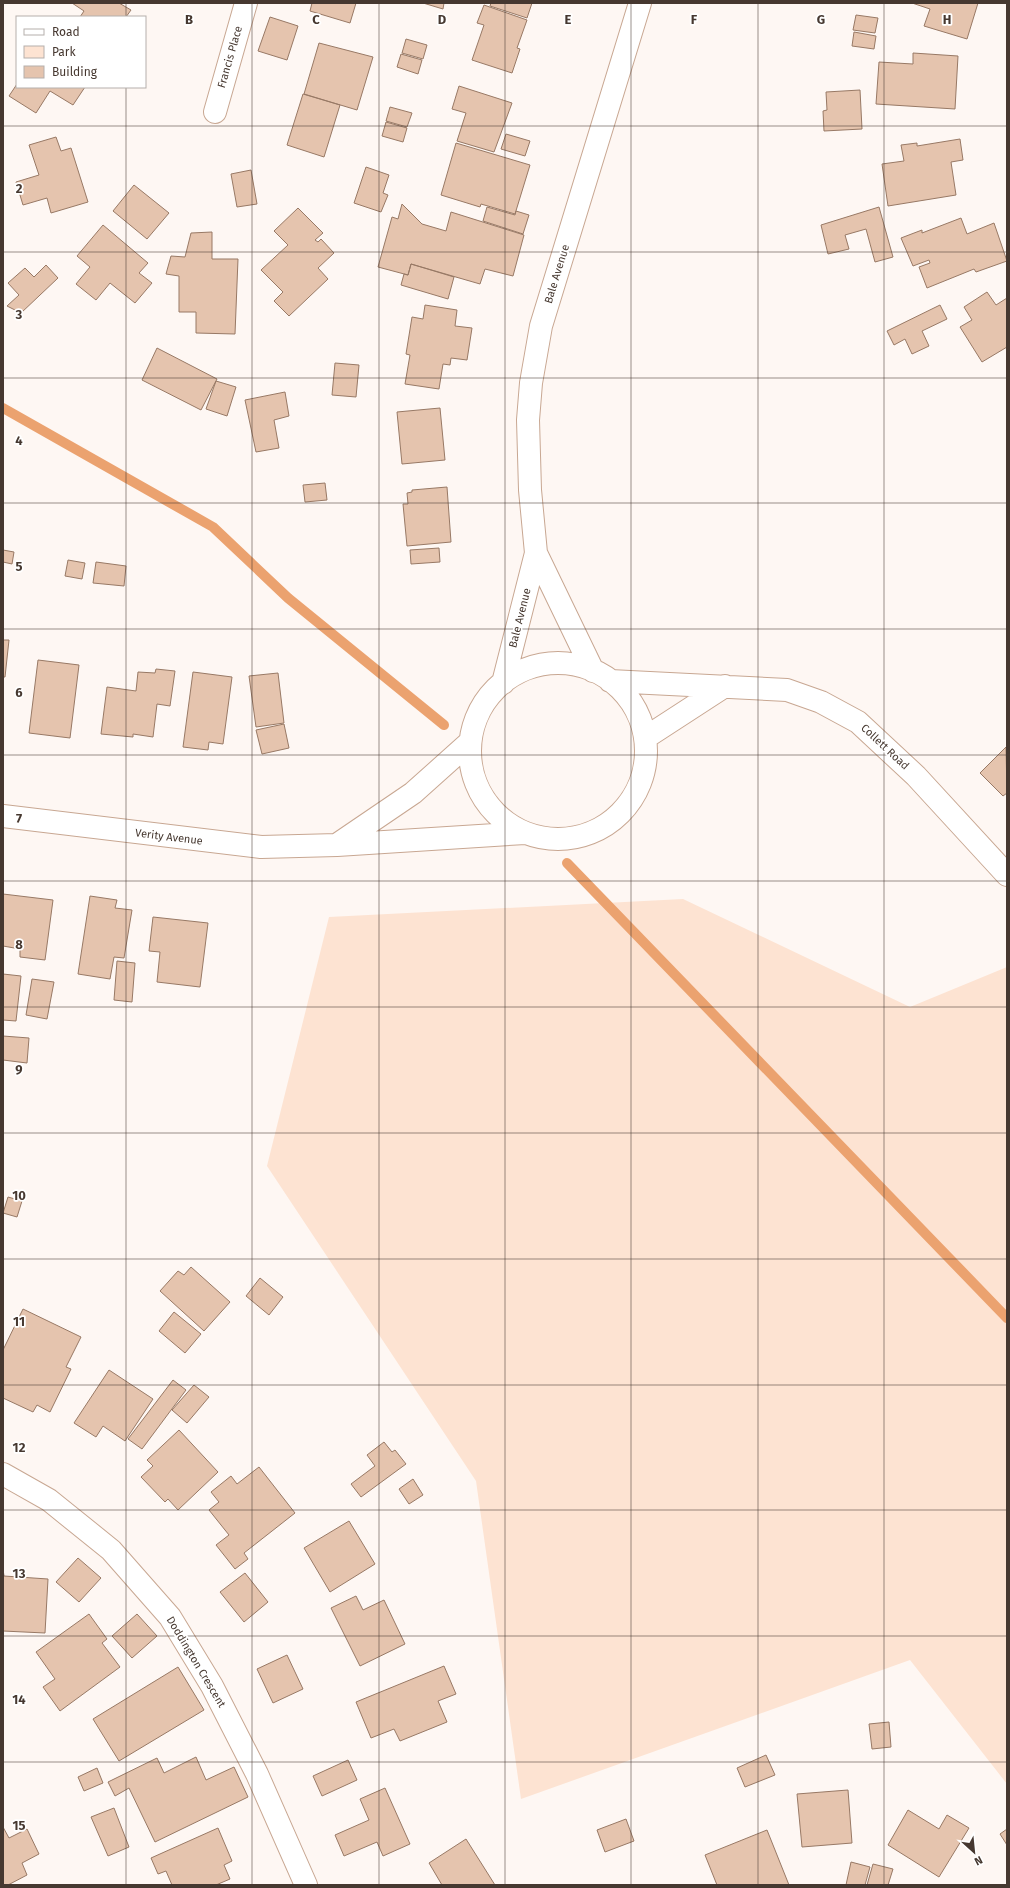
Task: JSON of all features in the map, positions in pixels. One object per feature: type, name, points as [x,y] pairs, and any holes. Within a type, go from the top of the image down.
[{"type":"street","name":"Francis Place","points":[[215,112],[246,3]]},
{"type":"street","name":"Bale Avenue","points":[[503,682],[536,553],[530,490],[528,420],[531,383],[541,326],[640,3]]},
{"type":"street","name":"Bale Avenue","points":[[536,553],[602,676]]},
{"type":"street","points":[[548,664],[573,664],[602,676],[627,697],[639,716],[645,738],[645,761],[639,784],[628,804],[612,820],[592,832],[570,838],[547,839],[525,833],[505,822],[488,806],[476,786],[470,764],[470,742],[476,719],[487,699],[503,682],[524,670],[548,664]]},
{"type":"street","name":"Collett Road","points":[[602,676],[787,690],[821,702],[858,722],[916,776],[1007,875]]},
{"type":"street","points":[[645,738],[725,686]]},
{"type":"street","points":[[337,844],[414,793],[470,742]]},
{"type":"street","name":"Verity Avenue","points":[[3,816],[261,847],[525,833]]},
{"type":"street","name":"Doddington Crescent","points":[[3,1474],[49,1500],[111,1550],[170,1617],[212,1686],[257,1774],[306,1885]]},
{"type":"green space","points":[[683,899],[910,1007],[1007,967],[1007,1784],[910,1660],[521,1799],[476,1481],[267,1166],[329,917]]},
{"type":"building","points":[[72,3],[119,3],[131,10],[127,16],[81,16],[84,11]]},
{"type":"building","points":[[312,3],[356,3],[350,23],[310,11]]},
{"type":"building","points":[[423,3],[444,3],[443,9]]},
{"type":"building","points":[[491,3],[532,3],[527,18],[490,6]]},
{"type":"building","points":[[912,3],[978,3],[967,39],[924,26],[930,9]]},
{"type":"building","points":[[484,5],[527,20],[517,48],[520,49],[512,73],[472,60],[484,25],[477,23]]},
{"type":"building","points":[[856,15],[878,18],[875,33],[853,30]]},
{"type":"building","points":[[270,17],[298,26],[287,60],[258,51]]},
{"type":"building","points":[[854,32],[876,36],[874,49],[852,46]]},
{"type":"building","points":[[406,39],[427,45],[423,59],[402,53]]},
{"type":"building","points":[[319,43],[373,57],[357,110],[304,94]]},
{"type":"building","points":[[913,53],[958,56],[955,109],[876,104],[879,62],[913,64]]},
{"type":"building","points":[[401,54],[422,60],[418,74],[397,67]]},
{"type":"building","points":[[16,86],[16,88],[84,88],[73,105],[50,91],[36,113],[9,96]]},
{"type":"building","points":[[459,86],[512,103],[494,152],[457,141],[466,113],[452,109]]},
{"type":"building","points":[[860,90],[862,129],[824,131],[823,111],[827,110],[826,92]]},
{"type":"building","points":[[303,94],[340,105],[324,157],[287,145]]},
{"type":"building","points":[[390,107],[412,113],[407,127],[386,121]]},
{"type":"building","points":[[386,122],[407,128],[403,142],[382,136]]},
{"type":"building","points":[[506,134],[530,141],[525,156],[501,149]]},
{"type":"building","points":[[56,137],[61,151],[71,148],[88,202],[51,213],[47,198],[23,205],[16,182],[39,175],[29,145]]},
{"type":"building","points":[[960,139],[963,160],[951,162],[956,195],[888,206],[882,164],[904,161],[901,145],[917,143],[917,146]]},
{"type":"building","points":[[456,143],[530,165],[515,214],[481,204],[480,207],[441,195]]},
{"type":"building","points":[[366,167],[389,175],[383,193],[388,195],[381,212],[354,203]]},
{"type":"building","points":[[251,170],[257,204],[237,207],[231,174]]},
{"type":"building","points":[[134,185],[169,213],[147,239],[113,211]]},
{"type":"building","points":[[402,204],[422,224],[446,231],[451,212],[524,235],[513,276],[485,269],[480,284],[411,264],[408,275],[378,267],[392,217],[398,219]]},
{"type":"building","points":[[487,207],[515,215],[516,211],[529,215],[523,234],[483,221]]},
{"type":"building","points":[[879,207],[893,257],[875,262],[866,229],[845,235],[849,249],[828,254],[821,225]]},
{"type":"building","points":[[298,208],[323,233],[315,240],[318,242],[321,239],[334,253],[318,268],[328,279],[289,316],[274,301],[283,292],[261,270],[288,245],[274,231]]},
{"type":"building","points":[[961,218],[967,234],[994,223],[1007,261],[976,272],[974,269],[927,288],[919,267],[930,263],[929,260],[913,266],[901,238],[922,230],[922,233]]},
{"type":"building","points":[[103,225],[148,263],[139,273],[152,283],[135,303],[110,283],[96,300],[76,284],[90,267],[77,256]]},
{"type":"building","points":[[212,232],[212,259],[238,259],[235,334],[196,333],[196,312],[179,312],[179,276],[166,274],[171,256],[185,257],[191,233]]},
{"type":"building","points":[[411,264],[454,277],[448,299],[401,285],[404,274],[408,275]]},
{"type":"building","points":[[46,265],[58,278],[21,313],[7,306],[19,295],[8,283],[25,268],[34,277]]},
{"type":"building","points":[[987,292],[996,305],[1007,298],[1007,347],[982,362],[960,327],[972,320],[964,307]]},
{"type":"building","points":[[425,305],[457,310],[455,326],[472,328],[467,360],[451,358],[450,365],[443,364],[439,389],[405,384],[410,355],[406,354],[412,317],[423,319]]},
{"type":"building","points":[[940,305],[947,319],[922,331],[929,346],[912,354],[905,339],[894,345],[887,331]]},
{"type":"building","points":[[157,348],[217,379],[201,410],[142,380]]},
{"type":"building","points":[[335,363],[359,365],[356,397],[332,395]]},
{"type":"building","points":[[216,381],[236,387],[227,416],[206,409]]},
{"type":"building","points":[[285,392],[289,416],[274,420],[279,448],[256,452],[245,400]]},
{"type":"building","points":[[440,408],[445,460],[402,464],[397,412]]},
{"type":"building","points":[[325,483],[327,500],[305,502],[303,485]]},
{"type":"building","points":[[447,487],[451,542],[407,546],[403,504],[408,504],[407,493],[412,492],[412,490]]},
{"type":"building","points":[[439,548],[440,562],[411,564],[410,550]]},
{"type":"building","points":[[3,550],[14,552],[12,564],[3,562]]},
{"type":"building","points":[[68,560],[85,563],[82,579],[65,576]]},
{"type":"building","points":[[96,562],[126,566],[124,586],[93,583]]},
{"type":"building","points":[[3,640],[9,640],[5,677],[3,677]]},
{"type":"building","points":[[38,660],[79,665],[70,738],[29,733]]},
{"type":"building","points":[[156,669],[175,671],[170,706],[157,704],[153,737],[133,734],[133,737],[101,734],[107,687],[136,691],[138,672],[155,673]]},
{"type":"building","points":[[193,672],[232,677],[223,744],[209,742],[208,750],[183,747]]},
{"type":"building","points":[[278,673],[284,723],[256,727],[249,676]]},
{"type":"building","points":[[284,724],[289,748],[262,754],[256,730]]},
{"type":"building","points":[[1006,747],[1007,793],[1003,796],[980,773]]},
{"type":"building","points":[[3,894],[53,900],[45,960],[20,957],[20,949],[3,946]]},
{"type":"building","points":[[90,896],[117,900],[115,908],[132,910],[124,958],[114,957],[110,979],[78,974]]},
{"type":"building","points":[[153,917],[208,923],[200,987],[157,982],[160,952],[149,951]]},
{"type":"building","points":[[117,961],[135,963],[132,1002],[114,1000]]},
{"type":"building","points":[[3,974],[21,976],[16,1021],[3,1020]]},
{"type":"building","points":[[32,979],[54,982],[47,1019],[26,1015]]},
{"type":"building","points":[[3,1036],[29,1038],[27,1063],[3,1060]]},
{"type":"building","points":[[8,1197],[22,1201],[17,1217],[3,1213]]},
{"type":"building","points":[[191,1267],[230,1302],[204,1331],[160,1291],[178,1271],[184,1275]]},
{"type":"building","points":[[260,1278],[283,1297],[269,1315],[246,1296]]},
{"type":"building","points":[[23,1309],[81,1337],[66,1367],[71,1369],[50,1412],[37,1405],[33,1412],[3,1398],[3,1350]]},
{"type":"building","points":[[174,1312],[201,1334],[185,1353],[159,1331]]},
{"type":"building","points":[[109,1370],[153,1399],[125,1441],[103,1426],[96,1437],[74,1423]]},
{"type":"building","points":[[173,1380],[186,1390],[142,1449],[128,1439]]},
{"type":"building","points":[[194,1385],[209,1397],[187,1423],[172,1410]]},
{"type":"building","points":[[179,1430],[218,1472],[178,1510],[168,1499],[165,1502],[141,1477],[153,1466],[147,1460]]},
{"type":"building","points":[[384,1442],[392,1452],[395,1450],[406,1464],[361,1497],[351,1484],[375,1466],[367,1455]]},
{"type":"building","points":[[259,1467],[295,1513],[244,1553],[248,1559],[235,1569],[216,1545],[229,1535],[209,1510],[219,1502],[211,1492],[231,1476],[237,1484]]},
{"type":"building","points":[[413,1479],[423,1495],[409,1504],[399,1489]]},
{"type":"building","points":[[349,1521],[375,1564],[330,1592],[304,1548]]},
{"type":"building","points":[[78,1558],[101,1578],[79,1602],[56,1582]]},
{"type":"building","points":[[3,1569],[4,1576],[48,1579],[45,1633],[3,1631]]},
{"type":"building","points":[[245,1573],[268,1602],[244,1622],[220,1592]]},
{"type":"building","points":[[356,1596],[363,1610],[384,1600],[405,1644],[360,1666],[331,1608]]},
{"type":"building","points":[[89,1614],[107,1639],[102,1643],[120,1667],[60,1711],[43,1687],[55,1679],[36,1652]]},
{"type":"building","points":[[137,1614],[157,1636],[132,1658],[112,1636]]},
{"type":"building","points":[[287,1655],[303,1689],[273,1703],[257,1669]]},
{"type":"building","points":[[444,1666],[456,1694],[438,1701],[447,1722],[400,1741],[394,1729],[371,1738],[356,1702]]},
{"type":"building","points":[[178,1667],[204,1710],[119,1761],[93,1719]]},
{"type":"building","points":[[889,1722],[891,1747],[872,1749],[869,1724]]},
{"type":"building","points":[[766,1755],[775,1775],[745,1787],[737,1768]]},
{"type":"building","points":[[196,1757],[206,1780],[234,1767],[248,1797],[155,1842],[129,1788],[115,1796],[108,1782],[157,1758],[164,1773]]},
{"type":"building","points":[[348,1760],[357,1780],[322,1796],[313,1776]]},
{"type":"building","points":[[97,1768],[103,1783],[84,1791],[78,1777]]},
{"type":"building","points":[[385,1788],[410,1844],[383,1856],[377,1842],[344,1856],[335,1835],[369,1820],[360,1799]]},
{"type":"building","points":[[848,1790],[852,1843],[802,1847],[797,1794]]},
{"type":"building","points":[[114,1808],[129,1847],[108,1856],[91,1817]]},
{"type":"building","points":[[908,1810],[939,1829],[947,1815],[969,1828],[939,1877],[888,1845]]},
{"type":"building","points":[[626,1819],[634,1841],[605,1852],[597,1830]]},
{"type":"building","points":[[3,1827],[9,1838],[27,1829],[39,1854],[22,1863],[27,1875],[8,1885],[3,1885]]},
{"type":"building","points":[[218,1828],[232,1861],[224,1865],[230,1879],[216,1885],[172,1885],[166,1871],[158,1874],[151,1858]]},
{"type":"building","points":[[1007,1829],[1007,1845],[1000,1834]]},
{"type":"building","points":[[767,1830],[789,1885],[717,1885],[705,1855]]},
{"type":"building","points":[[466,1839],[495,1885],[442,1885],[429,1863]]},
{"type":"building","points":[[851,1862],[870,1867],[865,1885],[846,1885]]},
{"type":"building","points":[[873,1864],[893,1869],[888,1885],[867,1885]]},
{"type":"waterway","points":[[3,408],[213,527],[288,598],[444,725]]},
{"type":"waterway","points":[[567,863],[1007,1318]]}]
